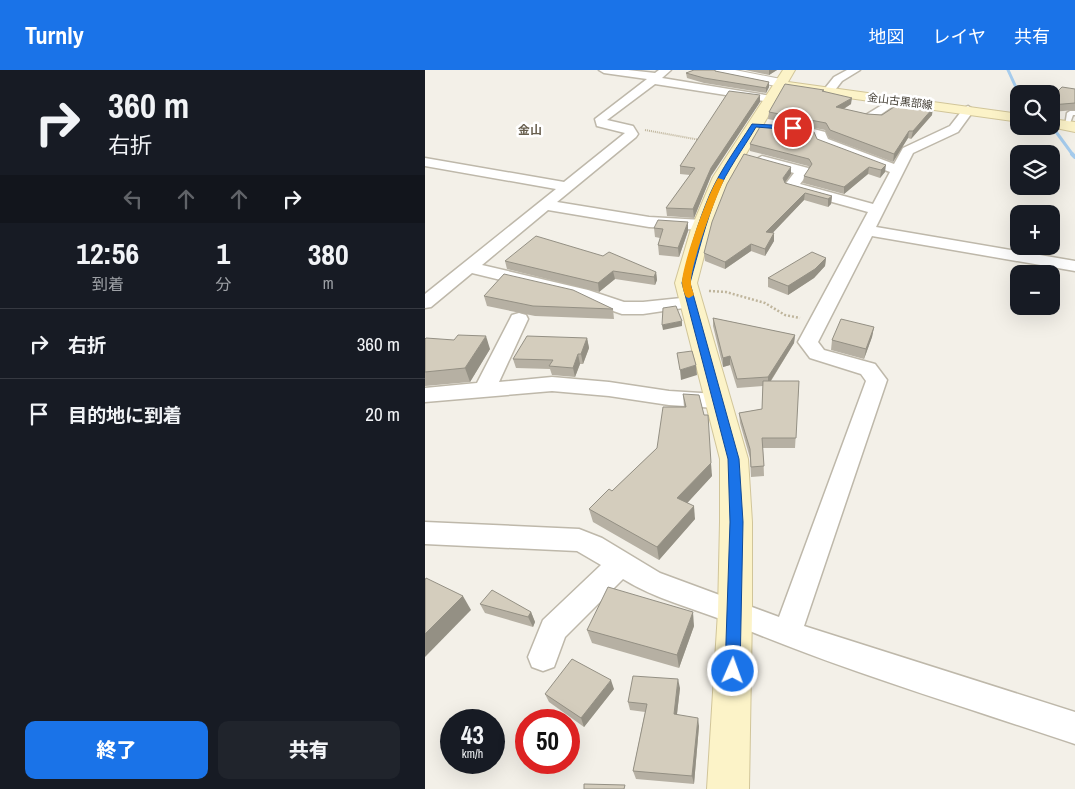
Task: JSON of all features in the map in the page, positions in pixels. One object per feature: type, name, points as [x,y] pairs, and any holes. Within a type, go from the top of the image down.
[{"type":"main road","points":[[728,789],[735,612],[736,522],[733,459],[686,283],[713,195],[789,70]]},
{"type":"main road","name":"金山古黒部線","points":[[776,91],[790,87],[1010,117]]},
{"type":"street","points":[[604,70],[776,91]]},
{"type":"street","points":[[716,70],[776,91]]},
{"type":"street","points":[[829,92],[838,79],[855,70]]},
{"type":"street","points":[[425,302],[632,134],[629,129],[601,123],[601,119],[659,76]]},
{"type":"street","points":[[870,116],[895,100]]},
{"type":"street","points":[[787,634],[877,380],[868,369],[817,354],[807,342],[908,151],[954,129],[968,110]]},
{"type":"street","points":[[755,125],[793,128],[821,135],[822,141],[898,170]]},
{"type":"street","points":[[739,150],[803,171],[791,186],[877,210]]},
{"type":"street","points":[[425,162],[568,187]]},
{"type":"street","points":[[546,205],[649,222],[703,225]]},
{"type":"street","points":[[866,230],[1075,266]]},
{"type":"street","points":[[469,267],[582,294],[622,308],[643,308],[690,296]]},
{"type":"street","points":[[484,390],[519,319]]},
{"type":"street","points":[[425,396],[552,384],[609,389],[669,398],[717,401]]},
{"type":"street","points":[[425,533],[579,540],[593,546],[651,582],[735,612],[787,634],[1075,728]]},
{"type":"street","points":[[543,657],[553,629],[621,563]]},
{"type":"path","points":[[629,129],[739,150]]},
{"type":"path","points":[[690,296],[726,292],[765,303],[785,315],[818,322]]},
{"type":"building","points":[[694,70],[715,70],[769,82],[766,88],[704,78],[686,73]]},
{"type":"building","points":[[785,84],[824,90],[822,91],[852,98],[836,107],[867,114],[882,115],[903,101],[933,108],[913,131],[909,131],[894,154],[830,130],[826,123],[769,112]]},
{"type":"building","points":[[1062,87],[1075,89],[1075,103],[1060,104],[1060,89]]},
{"type":"building","points":[[729,91],[760,95],[711,168],[693,209],[666,208],[695,168],[680,166]]},
{"type":"building","points":[[761,125],[794,127],[814,132],[817,139],[886,165],[881,170],[869,167],[844,187],[804,176],[812,164],[809,159],[750,144]]},
{"type":"building","points":[[744,154],[791,167],[783,178],[785,183],[832,196],[828,199],[805,193],[766,232],[774,233],[765,249],[751,244],[725,262],[704,253],[712,222],[727,184]]},
{"type":"building","points":[[658,220],[688,222],[678,248],[658,245],[663,229],[654,228]]},
{"type":"building","points":[[536,236],[603,256],[609,252],[656,272],[654,277],[613,271],[598,283],[505,261]]},
{"type":"building","points":[[812,252],[826,258],[815,269],[788,286],[768,278]]},
{"type":"building","points":[[504,274],[573,290],[613,309],[533,306],[484,296]]},
{"type":"building","points":[[676,306],[682,321],[662,325],[663,308]]},
{"type":"building","points":[[713,318],[795,335],[768,377],[737,379],[730,356],[723,358]]},
{"type":"building","points":[[841,319],[874,327],[866,349],[832,340]]},
{"type":"building","points":[[458,335],[486,336],[465,368],[425,372],[425,339],[454,340]]},
{"type":"building","points":[[527,336],[587,338],[573,368],[549,366],[553,360],[513,359]]},
{"type":"building","points":[[692,351],[696,365],[680,370],[677,353]]},
{"type":"building","points":[[763,381],[799,381],[796,438],[762,438],[764,466],[751,467],[750,449],[739,413],[762,409]]},
{"type":"building","points":[[683,394],[699,395],[704,415],[708,415],[711,463],[677,498],[694,506],[657,547],[589,509],[609,489],[612,491],[657,448],[663,407],[686,407]]},
{"type":"building","points":[[426,578],[463,596],[425,634],[425,580]]},
{"type":"building","points":[[608,587],[693,612],[677,655],[587,630]]},
{"type":"building","points":[[492,590],[531,612],[528,617],[480,604]]},
{"type":"building","points":[[572,659],[611,680],[581,718],[580,709],[568,709],[545,694]]},
{"type":"building","points":[[633,676],[678,679],[674,714],[698,718],[692,776],[633,771],[647,704],[628,702]]},
{"type":"building","points":[[584,784],[625,785],[624,789],[584,789]]},
{"type":"waterway","points":[[1008,70],[1015,85]]},
{"type":"waterway","points":[[1058,135],[1073,155]]},
{"type":"slow traffic","points":[[689,295],[686,283],[693,253],[720,180]]},
{"type":"district","name":"金山","points":[[530,130]]},
{"type":"route","points":[[733,671],[736,522],[733,459],[686,283],[693,253],[713,195],[722,177],[755,125],[793,128]]}]
